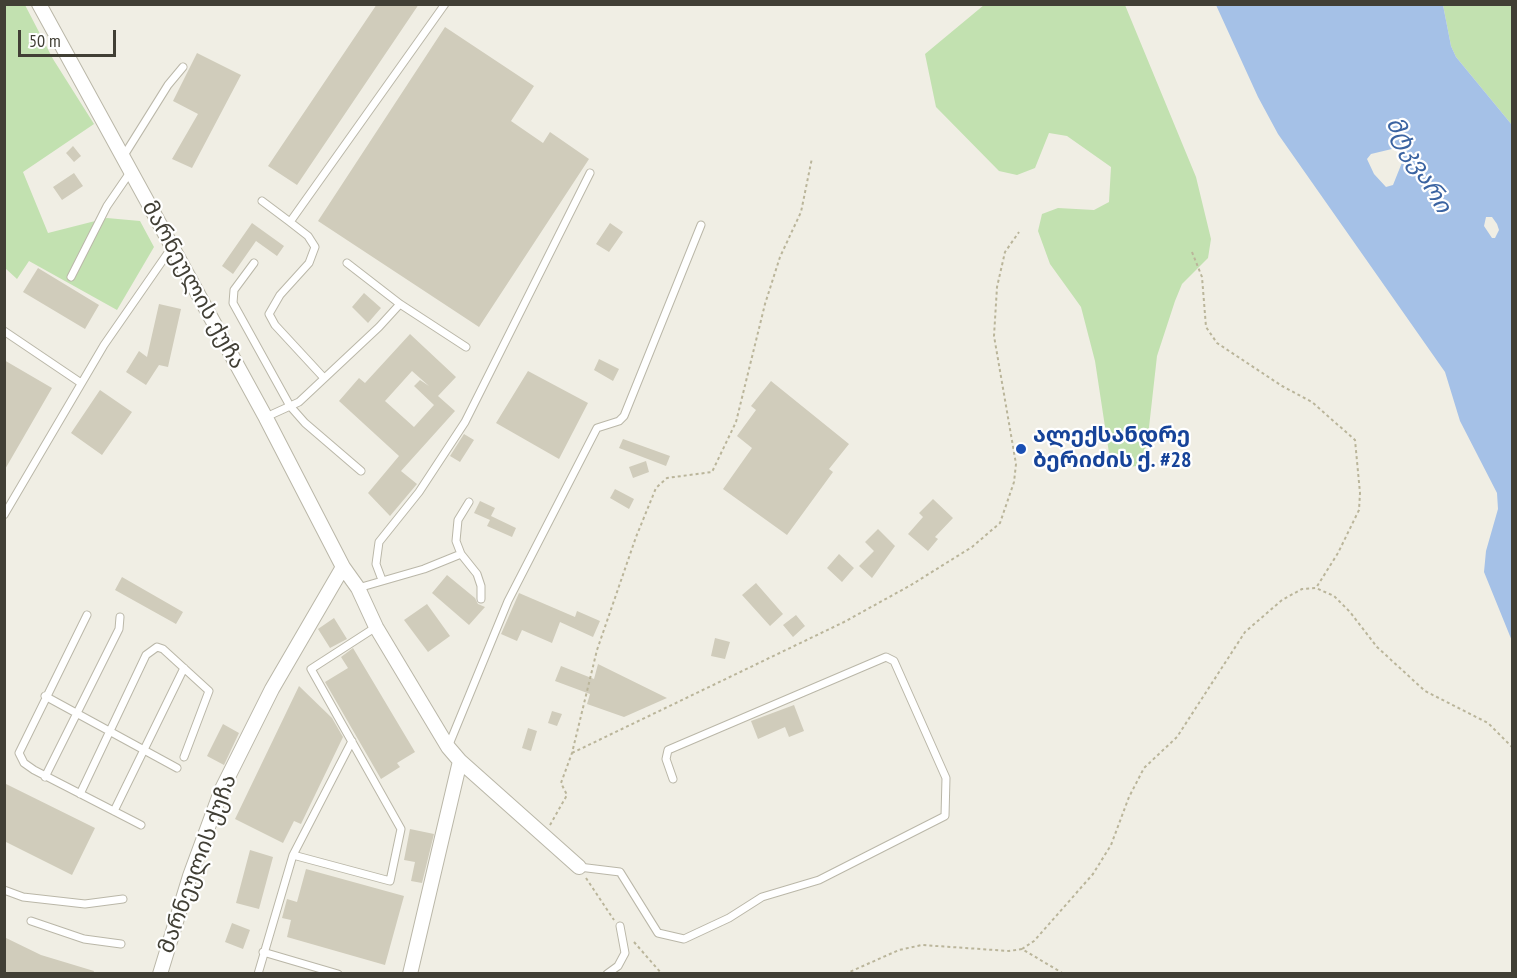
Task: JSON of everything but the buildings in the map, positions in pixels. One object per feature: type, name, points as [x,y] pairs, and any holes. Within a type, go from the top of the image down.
[{"type":"street","name":"მარნეულის ქუჩა","points":[[39,4],[266,418],[343,567],[358,588],[376,627],[448,747],[460,761],[579,867]]},
{"type":"street","name":"მარნეულის ქუჩა","points":[[160,974],[190,876],[222,789],[272,689],[343,567]]},
{"type":"street","points":[[410,974],[460,761]]},
{"type":"lane","points":[[290,222],[446,4]]},
{"type":"lane","points":[[123,157],[168,85],[183,67]]},
{"type":"lane","points":[[71,277],[107,206],[131,171]]},
{"type":"lane","points":[[382,580],[376,564],[379,542],[419,492],[465,422],[590,173]]},
{"type":"lane","points":[[262,201],[308,236],[315,247],[309,263],[280,295],[269,314],[275,326],[324,378]]},
{"type":"lane","points":[[448,747],[508,601],[597,428],[619,421],[624,416],[701,225]]},
{"type":"lane","points":[[4,515],[81,383],[172,247]]},
{"type":"lane","points":[[254,263],[234,290],[233,303],[290,406],[305,423],[361,471]]},
{"type":"lane","points":[[347,263],[400,304],[466,347]]},
{"type":"lane","points":[[266,418],[299,402],[400,304]]},
{"type":"lane","points":[[4,331],[81,383]]},
{"type":"lane","points":[[469,502],[458,520],[456,541],[461,554],[477,574],[481,586],[481,598]]},
{"type":"lane","points":[[358,588],[424,569],[461,554]]},
{"type":"lane","points":[[87,615],[45,696],[19,753],[24,763],[45,777],[141,825]]},
{"type":"lane","points":[[45,777],[119,629],[120,617]]},
{"type":"lane","points":[[293,855],[390,881],[401,829],[311,669],[376,627]]},
{"type":"lane","points":[[80,794],[151,649],[163,649],[206,688],[209,695],[184,757]]},
{"type":"lane","points":[[579,867],[620,872],[658,933],[684,939],[729,918],[762,897],[819,880],[945,816],[946,778],[894,661],[886,657],[668,750],[666,759],[673,779]]},
{"type":"lane","points":[[114,811],[184,668]]},
{"type":"lane","points":[[45,696],[177,768]]},
{"type":"lane","points":[[258,974],[293,855],[352,741]]},
{"type":"lane","points":[[4,890],[23,897],[85,904],[123,899]]},
{"type":"lane","points":[[31,921],[84,939],[121,944]]},
{"type":"lane","points":[[607,974],[618,966],[625,952],[620,926]]},
{"type":"lane","points":[[263,952],[338,974]]},
{"type":"path","points":[[543,837],[567,795],[561,783],[572,753],[597,650],[636,537],[656,488],[674,475],[712,472],[735,422],[765,304],[780,257],[801,212],[812,158]]},
{"type":"path","points":[[572,753],[843,622],[955,558],[1000,523],[1014,482],[1016,464],[994,336],[997,287],[1005,252],[1019,232]]},
{"type":"path","points":[[1192,252],[1202,277],[1206,327],[1217,343],[1282,387],[1312,402],[1355,441],[1360,493],[1359,510],[1338,553],[1316,588]]},
{"type":"path","points":[[845,974],[899,950],[922,945],[1009,951],[1023,949],[1034,940],[1093,874],[1111,845],[1129,797],[1144,768],[1177,737],[1245,632],[1282,600],[1302,589],[1316,588],[1334,596],[1377,647],[1425,691],[1488,723],[1512,747]]},
{"type":"path","points":[[1023,949],[1064,974]]},
{"type":"green space","points":[[5,5],[25,5],[53,59],[94,124],[23,172],[48,233],[107,218],[140,221],[154,247],[117,310],[29,261],[17,279],[5,268]]},
{"type":"green space","points":[[984,5],[1125,5],[1196,177],[1211,239],[1208,258],[1182,284],[1175,301],[1157,356],[1147,445],[1137,466],[1119,468],[1109,453],[1095,361],[1081,307],[1050,264],[1038,231],[1042,214],[1058,208],[1094,210],[1109,202],[1111,167],[1067,136],[1049,133],[1035,168],[1017,175],[999,171],[936,107],[925,54]]},
{"type":"green space","points":[[1443,5],[1512,5],[1512,125],[1456,57],[1451,46]]},
{"type":"water","name":"მტკვარი","points":[[1216,5],[1443,5],[1451,46],[1456,57],[1512,125],[1512,641],[1484,572],[1486,551],[1498,509],[1497,493],[1460,421],[1445,372],[1278,134],[1258,97]],"holes":[[[1396,148],[1403,160],[1393,185],[1386,187],[1374,174],[1367,159],[1371,154]],[[1486,217],[1492,217],[1497,224],[1499,230],[1495,238],[1492,238],[1484,226]]]},
{"type":"place","name":"ალექსანდრე ბერიძის ქ. #28","points":[[1021,449]]}]
